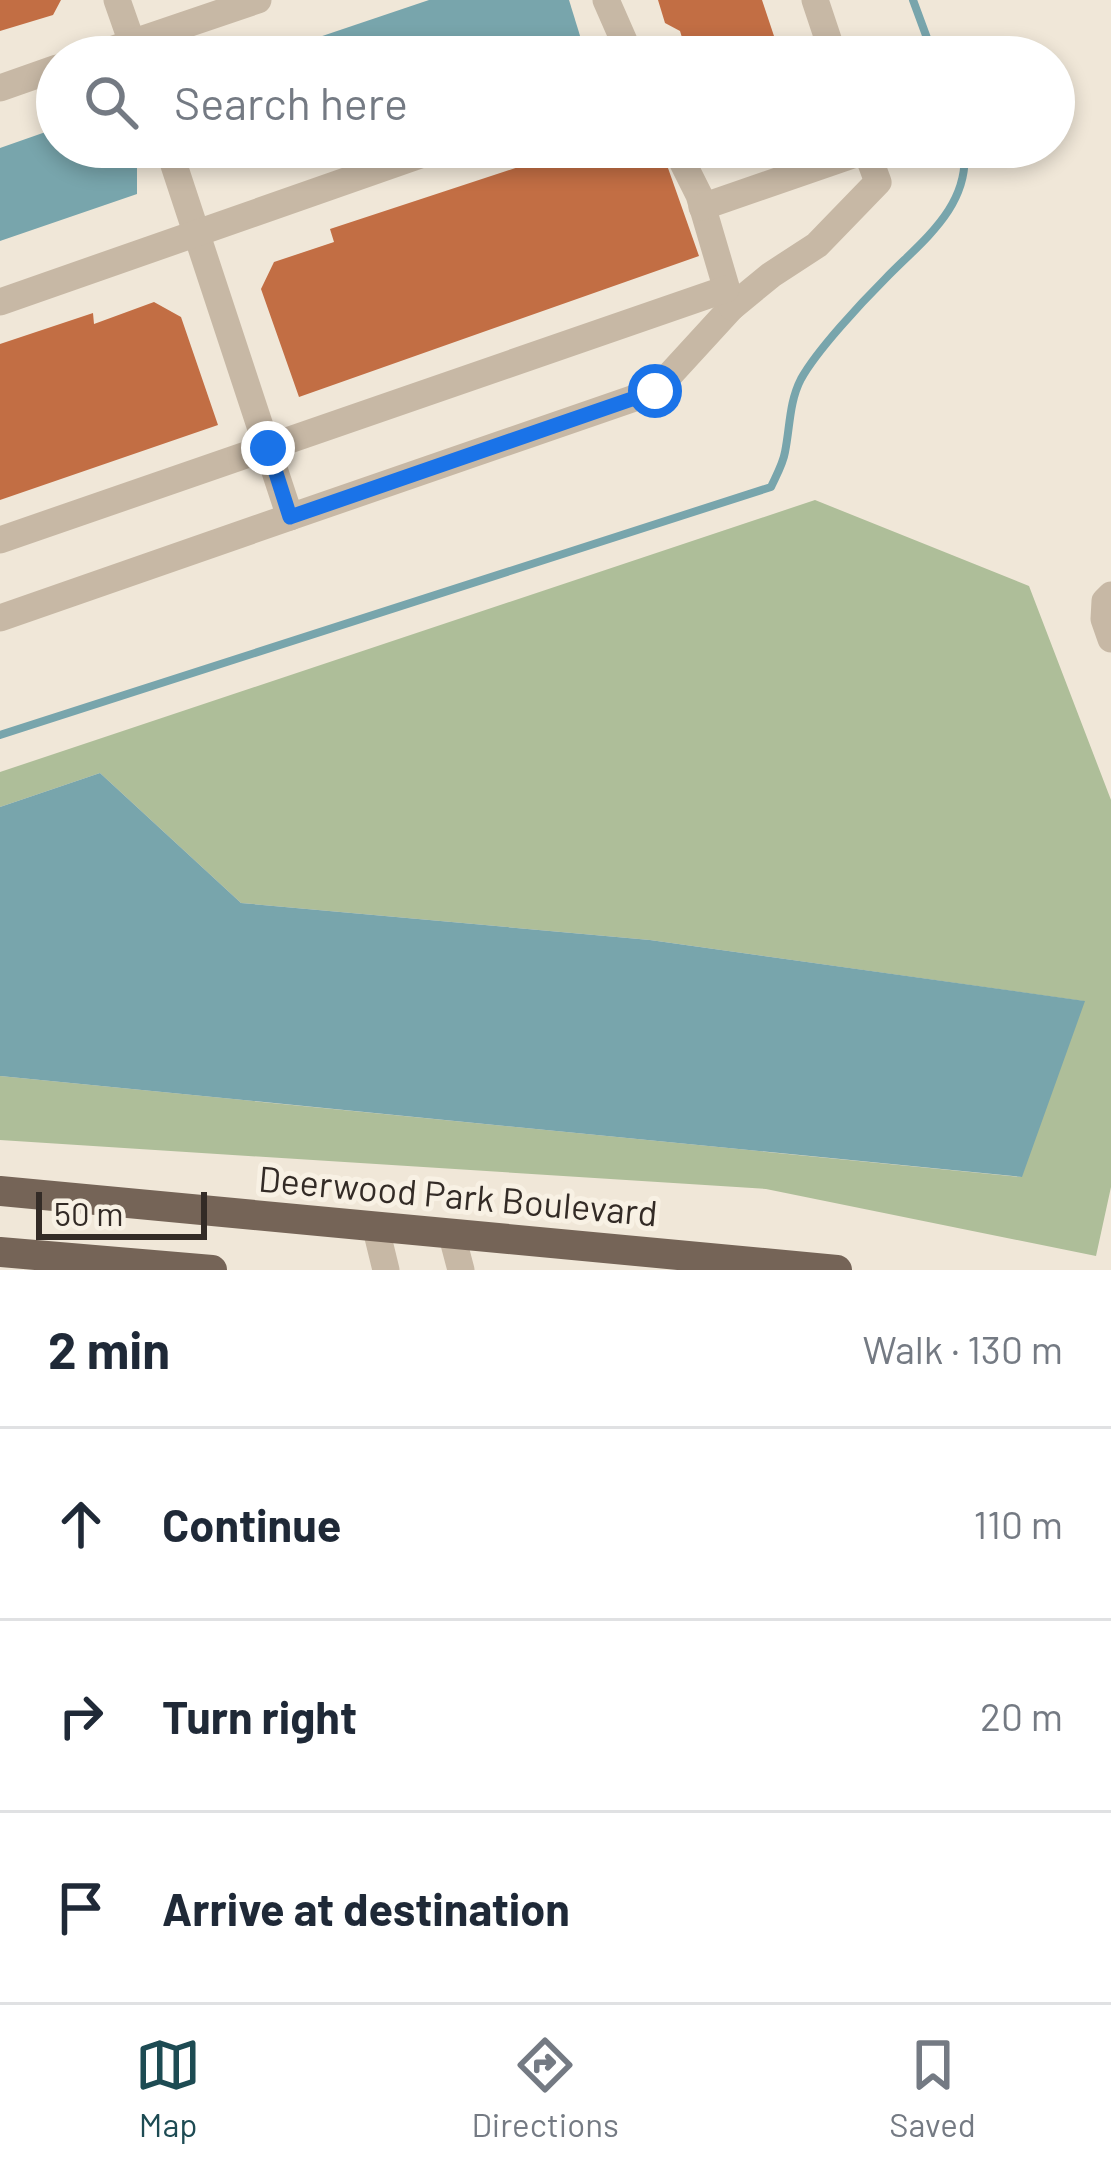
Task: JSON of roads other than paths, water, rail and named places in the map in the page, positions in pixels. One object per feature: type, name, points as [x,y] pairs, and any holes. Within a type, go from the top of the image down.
[{"type":"main road","name":"Deerwood Park Boulevard","points":[[0,1191],[837,1270]]},
{"type":"main road","points":[[0,1252],[212,1270]]},
{"type":"lane","points":[[118,0],[130,36]]},
{"type":"lane","points":[[169,36],[258,0]]},
{"type":"lane","points":[[606,0],[622,36]]},
{"type":"lane","points":[[815,0],[827,36]]},
{"type":"lane","points":[[0,88],[36,75]]},
{"type":"lane","points":[[175,168],[290,517]]},
{"type":"lane","points":[[0,302],[385,168]]},
{"type":"lane","points":[[684,168],[702,207],[729,298]]},
{"type":"lane","points":[[702,207],[810,168]]},
{"type":"lane","points":[[0,540],[729,298],[817,245],[878,182],[873,168]]},
{"type":"lane","points":[[0,618],[655,391],[729,298]]},
{"type":"lane","points":[[1111,595],[1105,601],[1104,619],[1111,639]]},
{"type":"lane","points":[[376,1228],[386,1270]]},
{"type":"lane","points":[[452,1236],[461,1270]]},
{"type":"water","points":[[429,0],[569,0],[580,36],[322,36]]},
{"type":"water","points":[[36,135],[36,168],[137,168],[137,194],[0,241],[0,148]]},
{"type":"water","points":[[100,773],[241,903],[650,940],[1085,1001],[1022,1177],[0,1076],[0,807]]},
{"type":"waterway","points":[[913,0],[926,36]]},
{"type":"waterway","points":[[0,735],[771,487],[784,456],[801,379],[840,327],[942,220],[960,187],[964,168]]}]
